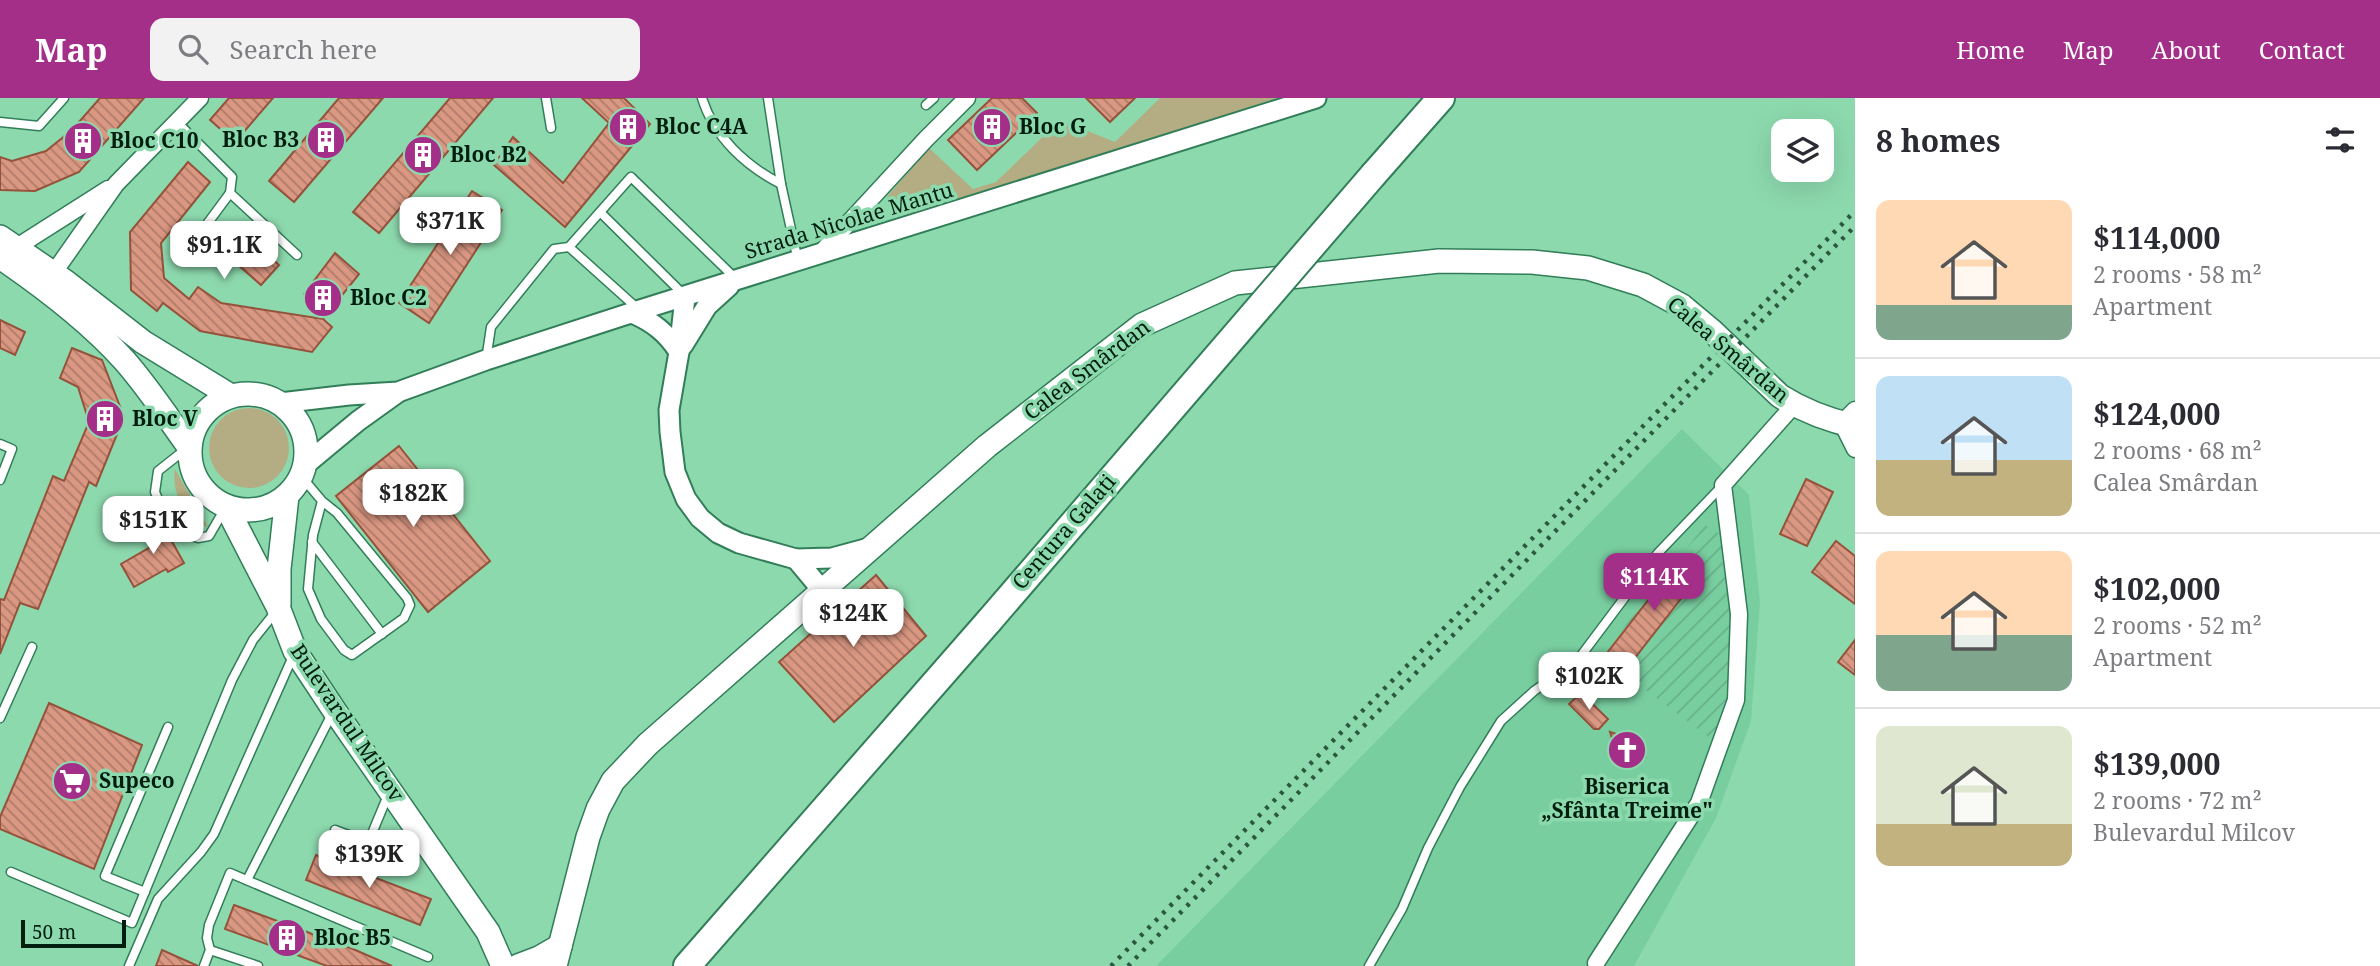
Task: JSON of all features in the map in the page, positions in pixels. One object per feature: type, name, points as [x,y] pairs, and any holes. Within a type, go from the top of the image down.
[{"type":"highway","name":"Centura Galați","points":[[687,966],[1441,98]]},
{"type":"main road","points":[[4,252],[231,396]]},
{"type":"main road","name":"Calea Smârdan","points":[[558,956],[588,837],[598,809],[613,781],[648,744],[821,589],[987,446],[1142,325],[1235,283],[1439,261],[1532,262],[1588,268],[1643,285],[1682,306],[1766,384],[1794,405],[1825,419],[1851,420]]},
{"type":"main road","points":[[48,280],[124,360],[189,447]]},
{"type":"main road","points":[[247,393],[265,396],[280,403],[289,410],[306,441],[303,470],[287,496],[264,508],[239,510],[226,506],[205,493],[192,471],[189,447],[198,420],[206,410],[231,396],[247,393]]},
{"type":"main road","name":"Bulevardul Milcov","points":[[278,607],[287,496]]},
{"type":"main road","name":"Bulevardul Milcov","points":[[226,506],[278,607],[295,651],[492,940],[515,966]]},
{"type":"main road","points":[[515,966],[539,958],[558,956]]},
{"type":"street","points":[[48,280],[116,184],[200,98]]},
{"type":"street","points":[[820,254],[967,98]]},
{"type":"street","name":"Strada Nicolae Mantu","points":[[303,470],[358,421],[398,392],[486,360],[1316,98]]},
{"type":"street","points":[[4,252],[116,184]]},
{"type":"street","points":[[679,352],[707,306],[737,281]]},
{"type":"street","points":[[685,297],[669,410],[675,472],[686,499],[700,518],[718,533],[739,544],[796,559],[832,558],[869,548]]},
{"type":"street","points":[[636,312],[670,337],[679,352]]},
{"type":"street","name":"Strada Nicolae Mantu","points":[[280,403],[398,392]]},
{"type":"street","points":[[1597,963],[1699,803],[1736,700],[1739,614],[1723,485],[1794,405]]},
{"type":"street","points":[[1851,420],[1855,449]]},
{"type":"street","points":[[796,559],[821,589]]},
{"type":"lane","points":[[0,122],[39,126],[64,98]]},
{"type":"lane","points":[[546,98],[551,128]]},
{"type":"lane","points":[[702,98],[717,131],[745,161],[781,184]]},
{"type":"lane","points":[[768,98],[781,184],[798,261]]},
{"type":"lane","points":[[178,123],[232,177],[230,193],[193,243],[208,258]]},
{"type":"lane","points":[[486,360],[491,327],[554,249],[569,247],[631,177],[737,281]]},
{"type":"lane","points":[[230,193],[297,255]]},
{"type":"lane","points":[[600,212],[685,297]]},
{"type":"lane","points":[[569,247],[636,312]]},
{"type":"lane","points":[[0,444],[12,449],[0,480]]},
{"type":"lane","points":[[189,447],[158,471],[155,492],[160,504],[183,534],[198,538],[209,536],[226,506]]},
{"type":"lane","points":[[303,470],[322,500],[337,513],[410,605],[404,618],[352,655],[344,650],[321,619],[308,589],[312,542],[322,500]]},
{"type":"lane","points":[[1368,966],[1390,932],[1460,787],[1502,721],[1528,695],[1577,661],[1658,553],[1723,485]]},
{"type":"lane","points":[[312,542],[382,634]]},
{"type":"lane","points":[[11,872],[132,923],[233,680],[253,640],[278,607]]},
{"type":"lane","points":[[0,718],[32,647]]},
{"type":"lane","points":[[130,966],[158,899],[214,834],[295,651]]},
{"type":"lane","points":[[247,880],[334,710]]},
{"type":"lane","points":[[145,892],[105,876],[168,727]]},
{"type":"lane","points":[[369,843],[390,789]]},
{"type":"lane","points":[[335,830],[405,856]]},
{"type":"lane","points":[[204,966],[210,950],[208,925],[230,873],[428,957]]},
{"type":"lane","points":[[210,950],[258,966]]},
{"type":"shaded area","points":[[1160,98],[1276,98],[906,217],[886,198],[929,148],[973,189],[996,182],[1060,120],[1115,142]]},
{"type":"shaded area","points":[[241,408],[257,408],[278,419],[289,440],[289,456],[278,477],[257,488],[241,488],[227,482],[215,470],[209,456],[209,440],[215,426],[227,414]]},
{"type":"shaded area","points":[[1682,429],[1749,495],[1760,602],[1751,721],[1716,818],[1634,966],[1156,966]]},
{"type":"shaded area","points":[[175,469],[208,527],[193,518],[181,504],[175,487]]},
{"type":"shaded area","points":[[1705,525],[1725,537],[1730,627],[1728,698],[1715,742],[1601,656]]},
{"type":"building","name":"Bloc C10","points":[[100,98],[144,98],[79,172],[35,191],[0,190],[0,157],[12,161],[46,151],[72,130]]},
{"type":"building","points":[[229,98],[273,98],[235,142],[210,120]]},
{"type":"building","name":"Bloc B3","points":[[339,98],[383,98],[294,202],[269,181]]},
{"type":"building","name":"Bloc B2","points":[[450,98],[493,98],[379,233],[353,212]]},
{"type":"building","points":[[582,98],[624,98],[650,124],[565,227],[494,165],[513,137],[563,183],[609,123]]},
{"type":"building","name":"Bloc G","points":[[992,98],[1022,98],[1037,113],[977,170],[948,140]]},
{"type":"building","points":[[1086,98],[1135,98],[1110,122]]},
{"type":"building","points":[[188,162],[210,182],[161,243],[164,278],[189,299],[198,287],[221,303],[323,319],[332,327],[312,352],[200,331],[163,303],[157,311],[131,290],[130,232]]},
{"type":"building","points":[[472,191],[502,210],[429,323],[399,303]]},
{"type":"building","points":[[233,224],[279,265],[261,285],[215,245]]},
{"type":"building","points":[[335,253],[359,274],[323,319],[304,294]]},
{"type":"building","points":[[0,320],[25,332],[15,355],[0,348]]},
{"type":"building","points":[[72,348],[102,360],[124,417],[96,486],[89,482],[38,609],[20,603],[0,654],[0,599],[4,600],[53,476],[64,481],[89,422],[78,387],[60,378]]},
{"type":"building","points":[[399,446],[490,561],[428,612],[336,496]]},
{"type":"building","points":[[1806,479],[1833,492],[1807,546],[1780,534]]},
{"type":"building","points":[[160,520],[184,563],[168,572],[166,569],[134,587],[121,564],[152,546],[143,529]]},
{"type":"building","points":[[1836,541],[1855,556],[1855,604],[1812,572]]},
{"type":"building","points":[[1681,558],[1701,573],[1627,668],[1607,653]]},
{"type":"building","points":[[876,575],[926,636],[834,722],[779,662]]},
{"type":"building","points":[[1855,640],[1855,675],[1838,662]]},
{"type":"building","points":[[1581,693],[1608,719],[1599,729],[1594,729],[1569,704]]},
{"type":"building","name":"Supeco","points":[[49,703],[142,745],[94,869],[0,829],[0,817]]},
{"type":"building","name":"Biserica „Sfânta Treime\"","points":[[1610,732],[1629,738],[1632,745],[1645,757],[1636,766],[1616,751]]},
{"type":"building","points":[[316,855],[431,899],[420,925],[306,880]]},
{"type":"building","name":"Bloc B5","points":[[234,905],[392,966],[327,966],[225,929]]},
{"type":"building","points":[[162,950],[198,966],[156,966]]},
{"type":"railway","points":[[1111,966],[1855,211]]},
{"type":"railway","points":[[1128,966],[1855,226]]},
{"type":"place","name":"Bloc C4A","points":[[628,127]]},
{"type":"place","name":"Bloc G","points":[[992,127]]},
{"type":"place","name":"Bloc B3","points":[[326,140]]},
{"type":"place","name":"Bloc C10","points":[[83,141]]},
{"type":"place","name":"Bloc B2","points":[[423,155]]},
{"type":"place","name":"Bloc C2","points":[[323,298]]},
{"type":"place","name":"Bloc V","points":[[105,419]]},
{"type":"place","name":"Biserica „Sfânta Treime\"","points":[[1627,750]]},
{"type":"place","name":"Supeco","points":[[72,781]]},
{"type":"place","name":"Bloc B5","points":[[287,938]]}]
